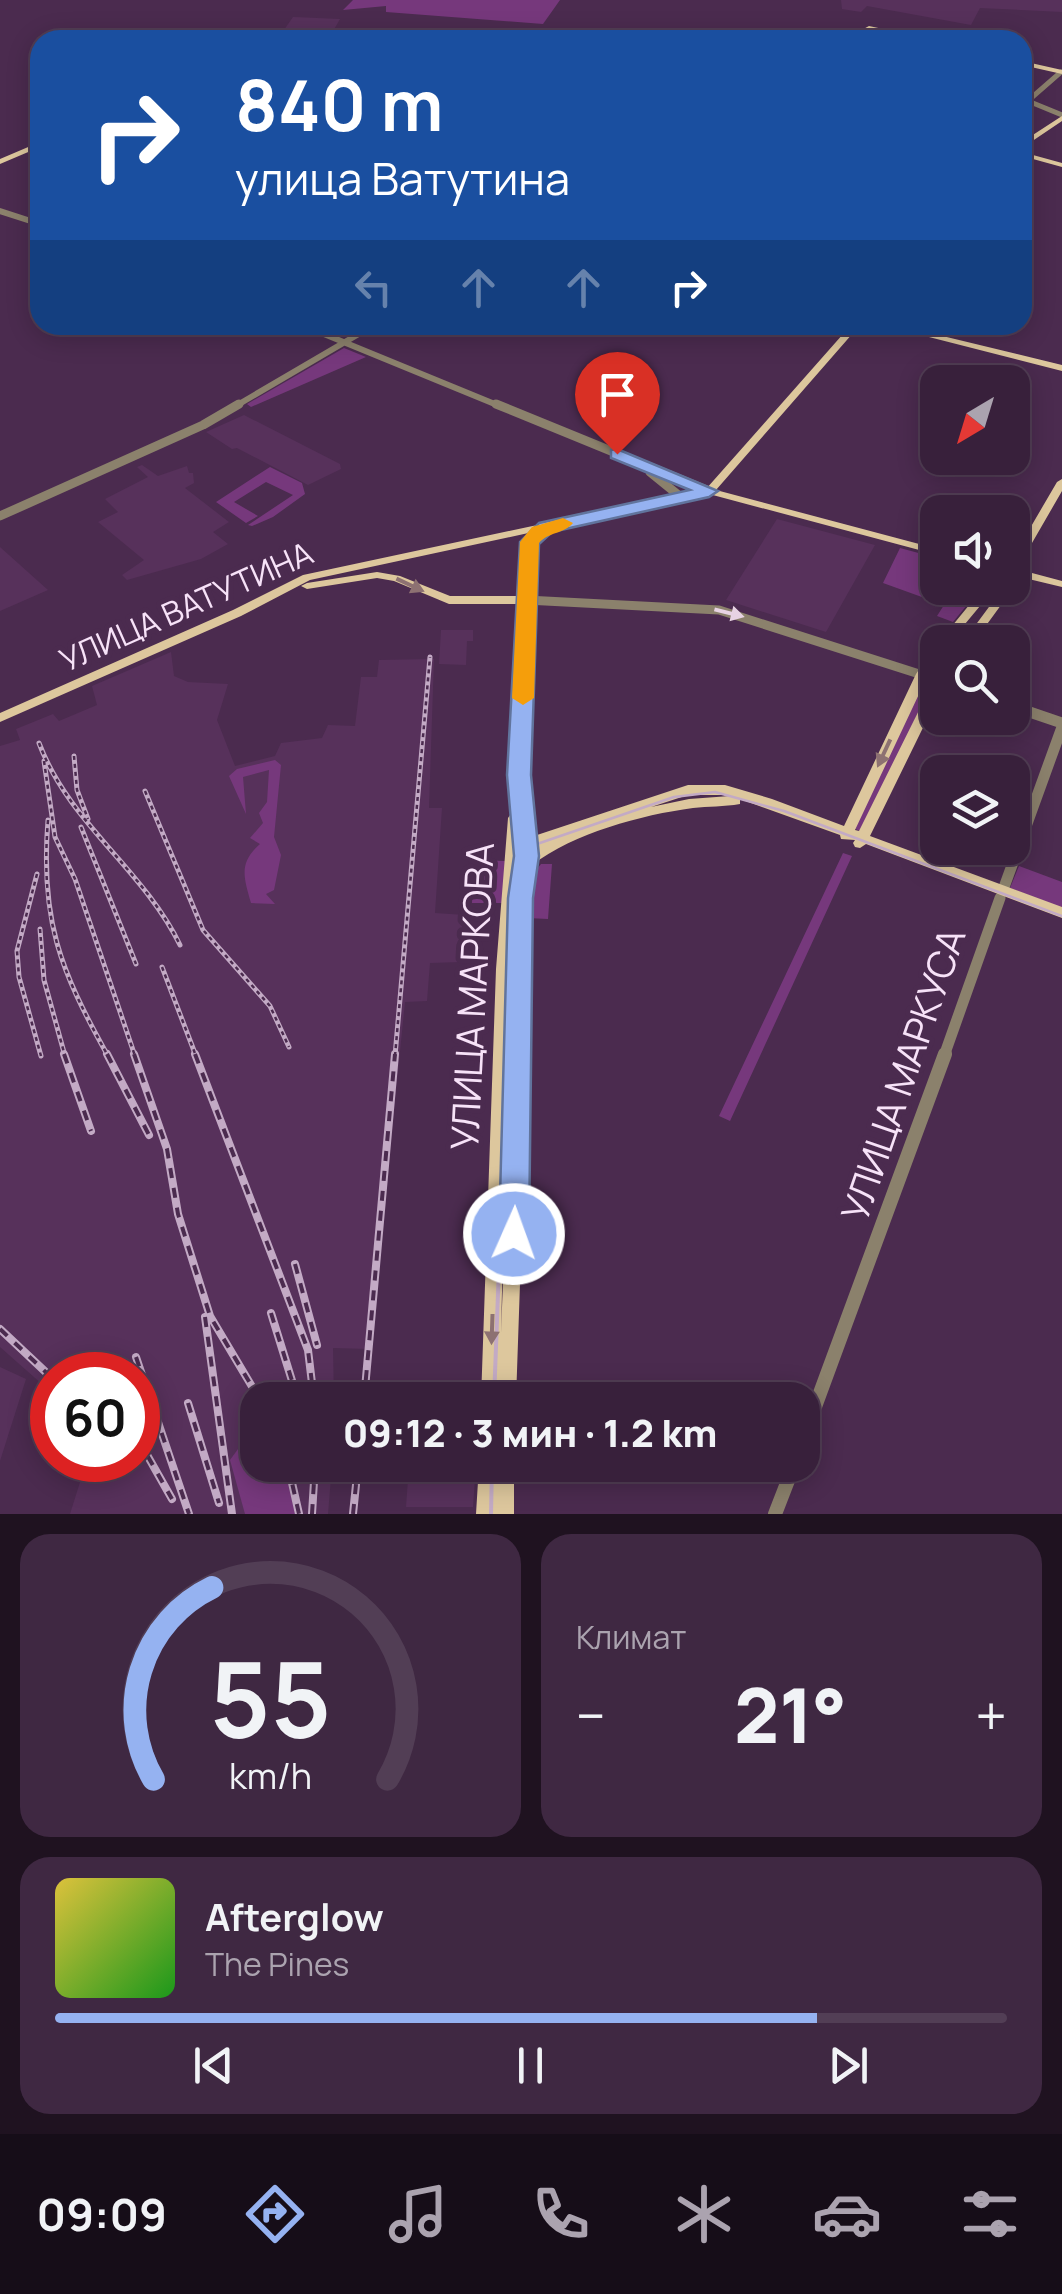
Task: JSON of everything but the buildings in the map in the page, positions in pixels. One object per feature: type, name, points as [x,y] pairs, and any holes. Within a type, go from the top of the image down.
[{"type":"main road","points":[[1032,65],[1062,72]]},
{"type":"main road","points":[[1032,139],[1061,117]]},
{"type":"main road","points":[[0,161],[30,146]]},
{"type":"main road","points":[[1032,157],[1062,165]]},
{"type":"main road","points":[[847,335],[709,491],[920,547]]},
{"type":"main road","points":[[927,335],[1062,368]]},
{"type":"main road","points":[[1030,541],[1062,482]]},
{"type":"main road","name":"УЛИЦА ВАТУТИНА","points":[[0,718],[309,581],[709,491]]},
{"type":"main road","points":[[528,546],[534,535],[546,527]]},
{"type":"main road","points":[[512,534],[527,541],[528,546]]},
{"type":"main road","name":"УЛИЦА МАРКОВА","points":[[491,1382],[503,984],[521,852],[519,775],[528,546]]},
{"type":"main road","points":[[309,581],[388,576],[441,599],[526,600]]},
{"type":"main road","points":[[1030,578],[1062,584]]},
{"type":"main road","points":[[958,625],[975,605]]},
{"type":"main road","points":[[853,838],[920,679]]},
{"type":"main road","points":[[853,838],[920,715]]},
{"type":"main road","name":"УЛИЦА МАРКОВА","points":[[508,1382],[518,1109],[519,775]]},
{"type":"main road","points":[[521,852],[545,835],[674,794],[708,789],[767,802],[1001,894],[1062,913]]},
{"type":"main road","points":[[521,852],[544,848],[674,804],[708,799],[748,804],[853,838]]},
{"type":"main road","points":[[521,823],[526,831],[545,835]]},
{"type":"main road","points":[[1001,894],[1062,922]]},
{"type":"main road","points":[[486,1514],[487,1482]]},
{"type":"main road","points":[[504,1514],[505,1482]]},
{"type":"street","points":[[1032,97],[1062,72]]},
{"type":"street","points":[[1032,106],[1061,117]]},
{"type":"street","points":[[0,211],[30,221]]},
{"type":"street","points":[[325,335],[709,491]]},
{"type":"street","points":[[0,516],[203,425],[357,335]]},
{"type":"street","points":[[637,462],[682,498]]},
{"type":"street","points":[[526,600],[730,612],[920,673]]},
{"type":"street","points":[[1030,713],[1062,725]]},
{"type":"street","name":"УЛИЦА МАРКУСА","points":[[820,1394],[1062,725]]},
{"type":"street","points":[[776,1514],[788,1482]]},
{"type":"shaded area","points":[[353,0],[560,0],[543,24],[386,12],[386,6],[343,10]]},
{"type":"shaded area","points":[[841,0],[1062,0],[1062,12],[980,8],[971,25],[867,6],[861,12],[842,9]]},
{"type":"shaded area","points":[[293,17],[340,19],[334,30],[284,30]]},
{"type":"shaded area","points":[[344,348],[366,357],[251,407],[247,404]]},
{"type":"shaded area","points":[[244,415],[340,464],[341,469],[308,485],[237,448],[232,449],[206,432]]},
{"type":"shaded area","points":[[142,465],[158,476],[187,466],[194,483],[185,488],[229,522],[213,532],[228,544],[201,559],[127,580],[122,575],[144,560],[98,522],[118,512],[105,499],[148,477],[137,467]]},
{"type":"shaded area","points":[[270,467],[302,483],[305,494],[273,517],[252,526],[248,525],[293,495],[266,482],[234,502],[258,516],[246,523],[216,502]]},
{"type":"shaded area","points":[[777,519],[875,545],[826,632],[726,600]]},
{"type":"shaded area","points":[[0,547],[48,590],[0,611]]},
{"type":"shaded area","points":[[900,548],[920,553],[920,596],[883,583]]},
{"type":"shaded area","points":[[944,605],[967,605],[953,622],[937,616]]},
{"type":"shaded area","points":[[441,630],[473,630],[473,641],[467,641],[466,665],[439,664]]},
{"type":"shaded area","points":[[171,652],[174,676],[188,682],[228,684],[217,720],[235,766],[275,756],[281,743],[322,738],[328,725],[355,726],[361,677],[377,677],[379,660],[434,659],[429,808],[442,808],[435,913],[465,915],[461,962],[430,963],[427,1001],[405,1002],[370,1349],[333,1348],[334,1382],[240,1382],[240,1482],[331,1482],[328,1514],[70,1514],[80,1482],[160,1482],[160,1352],[30,1352],[30,1374],[0,1347],[0,746],[20,740],[16,729],[53,714],[59,721],[97,705],[92,686]]},
{"type":"shaded area","points":[[920,686],[920,708],[862,832],[853,828]]},
{"type":"shaded area","points":[[275,760],[281,765],[274,837],[281,855],[274,890],[266,894],[275,904],[251,903],[245,871],[248,858],[260,844],[250,838],[263,823],[259,813],[267,802],[269,770],[243,777],[246,814],[229,776],[237,769]]},
{"type":"shaded area","points":[[843,853],[852,856],[730,1121],[719,1116]]},
{"type":"shaded area","points":[[474,860],[505,861],[503,903],[472,903]]},
{"type":"shaded area","points":[[541,864],[552,864],[548,919],[527,918],[529,879]]},
{"type":"shaded area","points":[[1019,866],[1062,882],[1062,908],[1010,888]]},
{"type":"shaded area","points":[[0,1367],[26,1379],[0,1461]]},
{"type":"shaded area","points":[[240,1446],[240,1482],[288,1482],[295,1514],[245,1514],[230,1460]]},
{"type":"shaded area","points":[[408,1482],[475,1482],[473,1507],[406,1507]]},
{"type":"tram line","points":[[517,862],[518,782]]},
{"type":"tram line","points":[[517,862],[537,844],[674,797],[715,792],[784,811],[1062,916]]},
{"type":"tram line","points":[[507,1056],[517,862]]},
{"type":"tram line","points":[[517,862],[517,867]]},
{"type":"tram line","points":[[495,1382],[507,1054]]},
{"type":"tram line","points":[[491,1514],[492,1482]]},
{"type":"railway","points":[[395,1056],[430,657]]},
{"type":"railway","points":[[39,743],[68,798],[147,893],[180,945]]},
{"type":"railway","points":[[74,756],[77,790],[88,819]]},
{"type":"railway","points":[[44,761],[55,837],[75,879],[135,1056]]},
{"type":"railway","points":[[145,791],[203,930],[270,1006],[289,1047]]},
{"type":"railway","points":[[48,820],[47,887],[57,943],[77,997],[108,1056]]},
{"type":"railway","points":[[81,827],[136,964]]},
{"type":"railway","points":[[37,874],[17,951],[19,977],[41,1056]]},
{"type":"railway","points":[[40,929],[44,980],[65,1056]]},
{"type":"railway","points":[[162,967],[196,1056]]},
{"type":"railway","points":[[64,1054],[91,1131]]},
{"type":"railway","points":[[107,1054],[149,1135]]},
{"type":"railway","points":[[134,1054],[167,1149],[178,1214],[210,1316],[249,1382]]},
{"type":"railway","points":[[195,1054],[308,1350],[312,1382]]},
{"type":"railway","points":[[366,1382],[395,1054]]},
{"type":"railway","points":[[295,1264],[317,1345]]},
{"type":"railway","points":[[271,1313],[292,1382]]},
{"type":"railway","points":[[205,1317],[232,1514]]},
{"type":"railway","points":[[0,1329],[30,1357]]},
{"type":"railway","points":[[188,1403],[219,1503]]},
{"type":"railway","points":[[160,1428],[189,1514]]},
{"type":"railway","points":[[160,1478],[172,1499]]},
{"type":"railway","points":[[292,1482],[299,1514]]},
{"type":"railway","points":[[312,1514],[314,1482]]},
{"type":"railway","points":[[353,1514],[356,1482]]},
{"type":"slow traffic","points":[[523,698],[529,542],[538,531],[563,523]]},
{"type":"route","points":[[514,1234],[521,898],[526,863],[519,775],[529,542],[546,527],[709,491],[617,454]]}]
